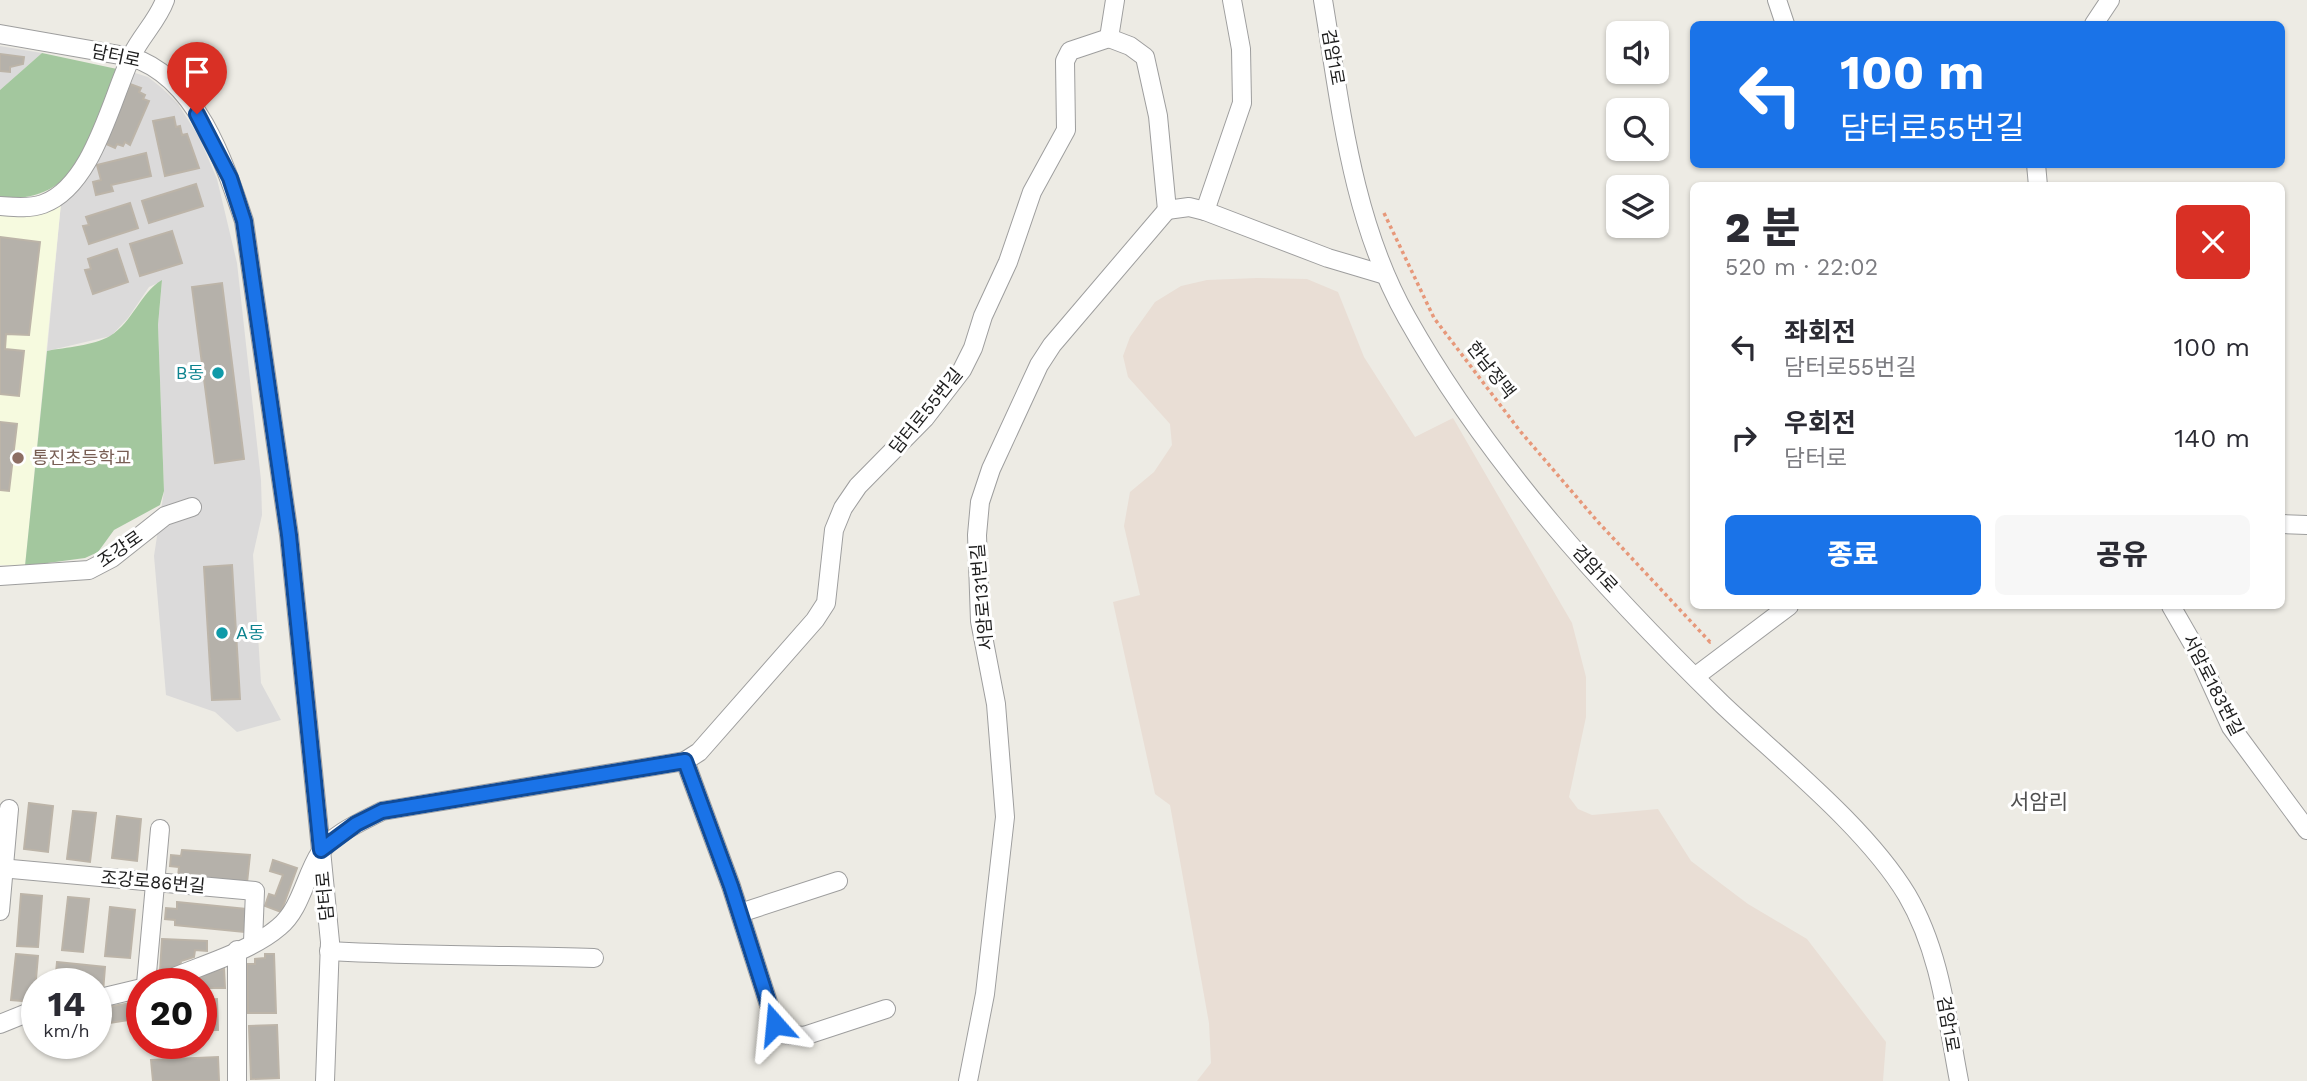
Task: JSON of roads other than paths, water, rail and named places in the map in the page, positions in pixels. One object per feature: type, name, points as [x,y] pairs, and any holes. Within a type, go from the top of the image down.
[{"type":"street","points":[[0,206],[41,205],[57,197],[76,178],[90,154],[131,57],[164,0]]},
{"type":"street","points":[[1115,0],[1109,38],[1130,46],[1145,57],[1158,116],[1167,210],[1189,207],[1205,211],[1328,258],[1385,275]]},
{"type":"street","points":[[1205,211],[1242,103],[1241,49],[1232,0]]},
{"type":"street","name":"검암1로","points":[[1323,0],[1363,222],[1406,317],[1456,398],[1517,480],[1577,551],[1696,676],[1882,859],[1907,896],[1925,932],[1940,977],[1959,1081]]},
{"type":"street","points":[[1777,0],[1784,21]]},
{"type":"street","points":[[2096,21],[2110,0]]},
{"type":"street","name":"담터로","points":[[0,34],[131,57],[150,63],[173,81],[197,114],[230,178],[244,221],[289,535],[321,850],[330,951],[325,1081]]},
{"type":"street","name":"담터로55번길","points":[[685,761],[714,737],[797,643],[826,603],[834,530],[843,508],[858,486],[925,418],[962,370],[973,348],[983,316],[1012,252],[1032,192],[1066,130],[1065,61],[1069,51],[1109,38]]},
{"type":"street","name":"서암로131번길","points":[[968,1081],[985,994],[1004,817],[996,704],[980,621],[977,535],[979,502],[991,469],[1039,366],[1052,345],[1167,210]]},
{"type":"street","name":"조강로","points":[[0,576],[89,570],[112,558],[164,516],[192,507]]},
{"type":"street","points":[[2285,524],[2307,525]]},
{"type":"street","points":[[1696,676],[1785,609]]},
{"type":"street","name":"서암로183번길","points":[[2173,609],[2194,646],[2231,727],[2307,830]]},
{"type":"street","points":[[195,968],[280,927],[292,911],[321,850],[356,824],[382,811],[685,761],[740,913],[775,1024],[783,1034],[804,1036],[886,1009]]},
{"type":"street","points":[[0,911],[9,809]]},
{"type":"street","points":[[147,968],[160,829]]},
{"type":"street","name":"조강로86번길","points":[[2,868],[255,891],[245,946],[237,1081]]},
{"type":"street","points":[[740,913],[838,881]]},
{"type":"street","points":[[330,951],[413,957],[484,954],[510,958],[594,958]]},
{"type":"street","points":[[0,1024],[21,1015]]},
{"type":"place","name":"B동","points":[[218,373]]},
{"type":"place","name":"통진초등학교","points":[[18,458]]},
{"type":"place","name":"A동","points":[[222,633]]},
{"type":"district","name":"서암리","points":[[2039,802]]}]
